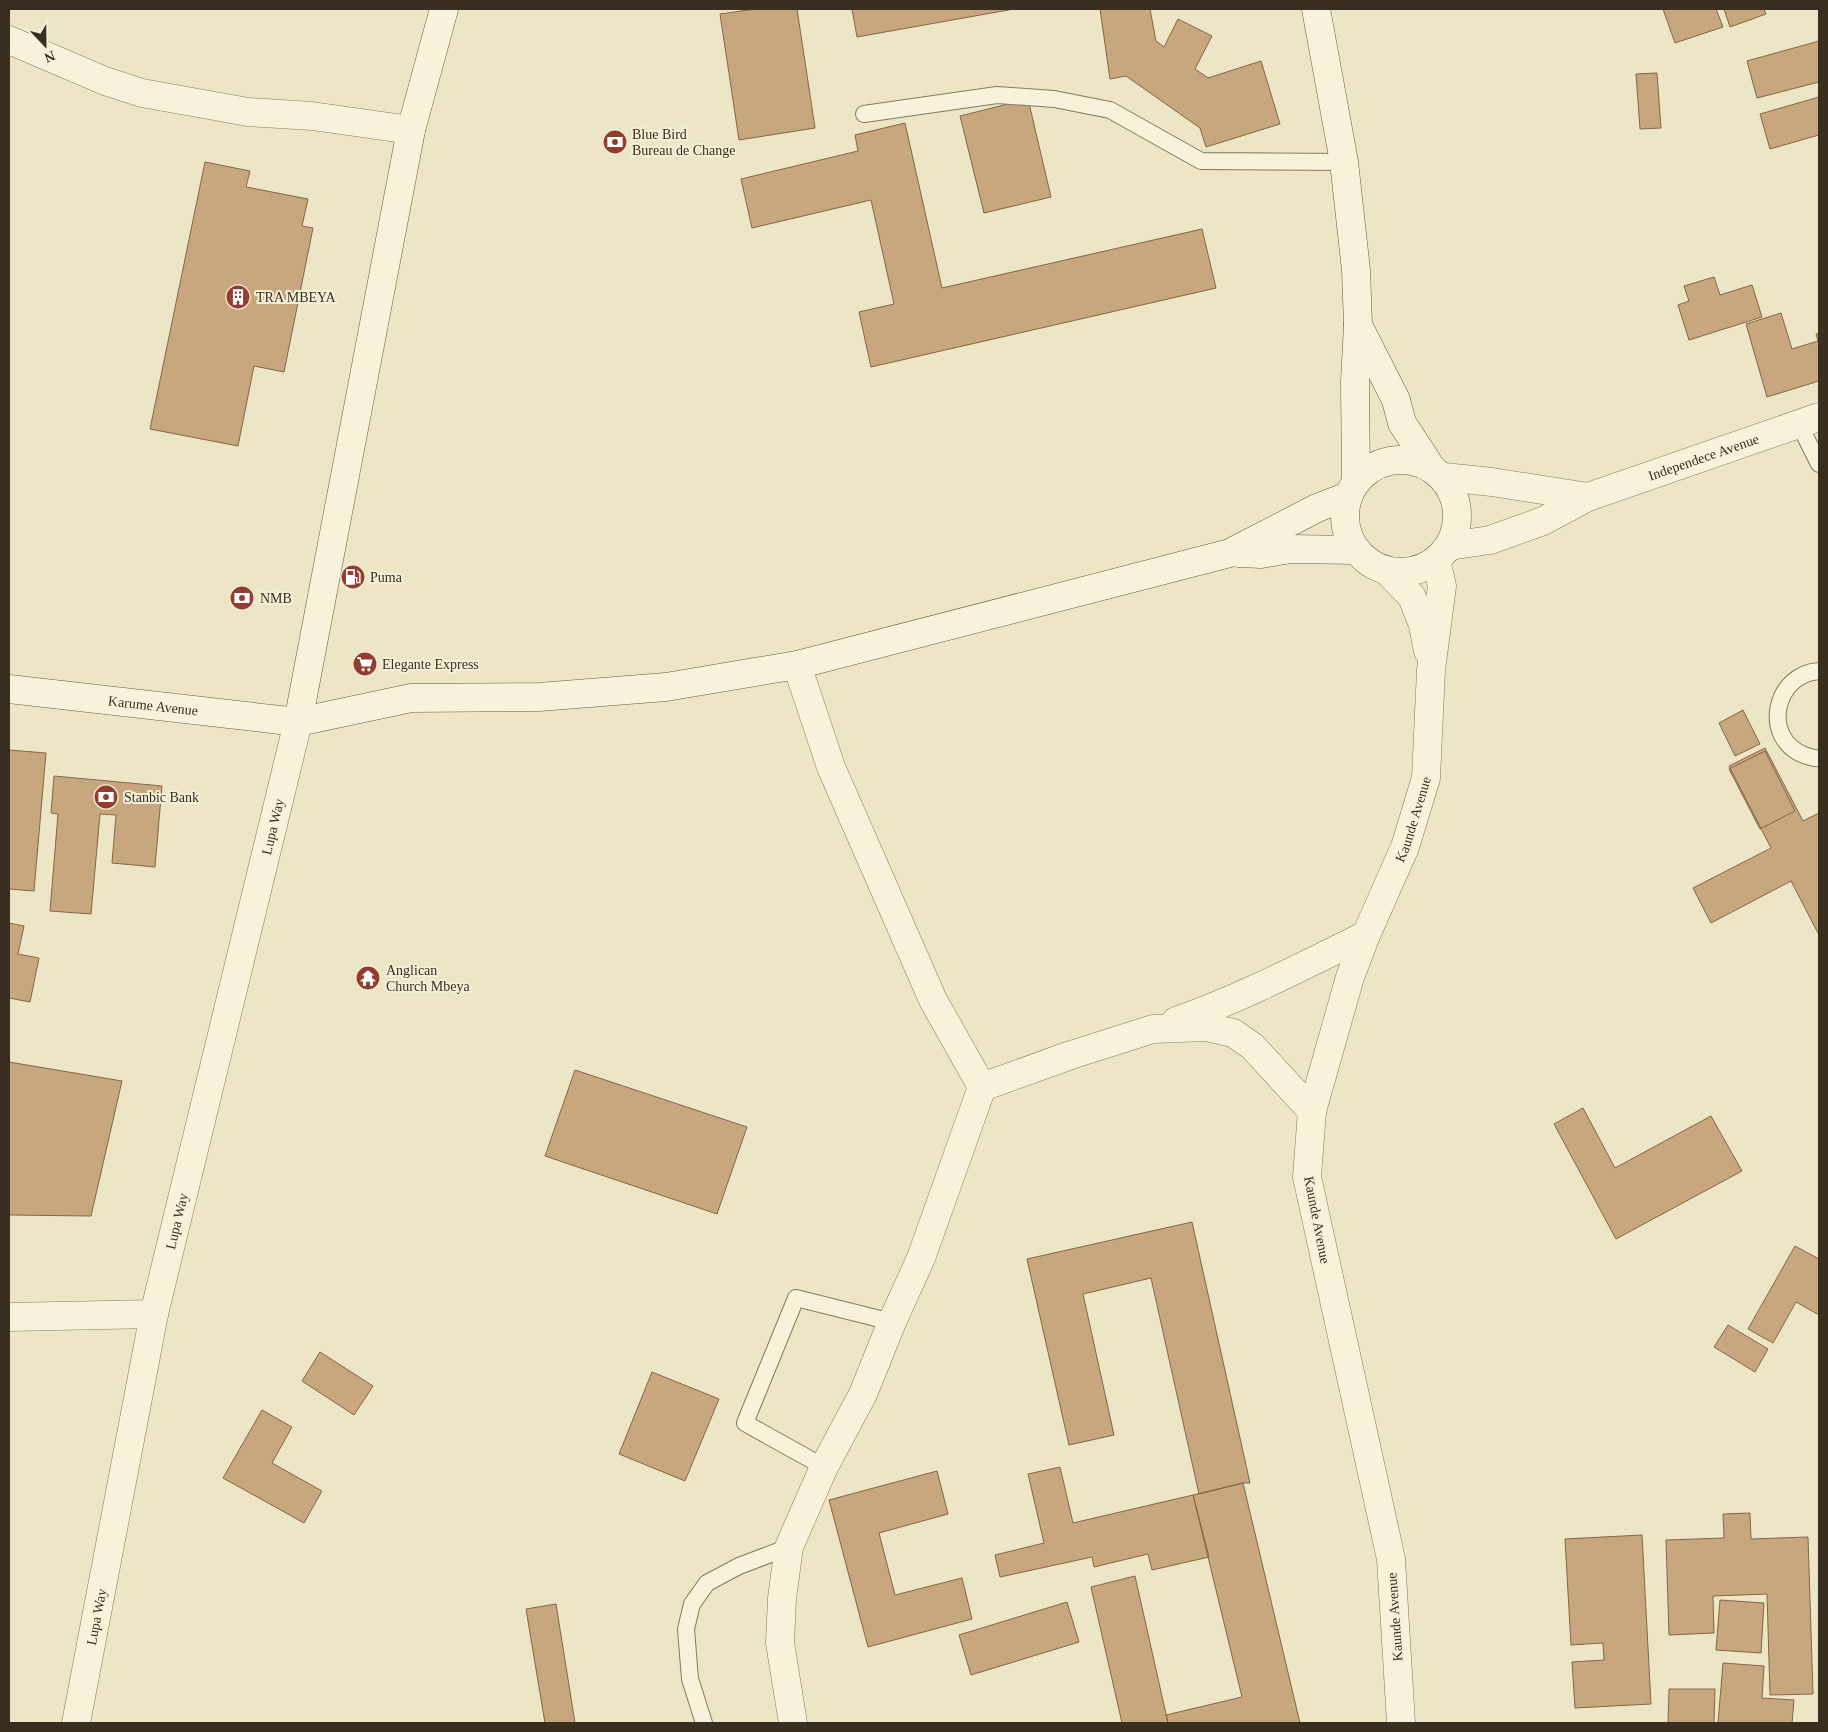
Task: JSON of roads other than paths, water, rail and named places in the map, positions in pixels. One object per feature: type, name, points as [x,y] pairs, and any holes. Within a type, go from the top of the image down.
[{"type":"street","name":"Lupa Way","points":[[76,1723],[154,1314],[298,722],[411,130],[444,9]]},
{"type":"street","points":[[1316,9],[1344,162],[1356,270],[1358,325],[1352,489],[1344,514],[1347,533],[1356,550],[1375,566],[1404,572],[1421,569],[1443,553],[1456,529],[1458,511],[1453,493],[1402,423],[1396,400],[1358,325]]},
{"type":"street","points":[[9,40],[105,81],[142,94],[248,112],[312,116],[411,130]]},
{"type":"street","name":"Independece Avenue","points":[[1443,553],[1490,540],[1543,521],[1588,497],[1809,421]]},
{"type":"street","points":[[1230,553],[1352,489],[1368,470],[1382,462],[1398,459],[1414,460],[1437,472],[1588,497]]},
{"type":"street","points":[[1230,553],[1261,554],[1290,549],[1356,550]]},
{"type":"street","name":"Karume Avenue","points":[[9,689],[298,722],[412,698],[539,698],[656,688],[797,665],[1230,553]]},
{"type":"street","points":[[1431,670],[1442,586],[1443,553]]},
{"type":"street","points":[[1387,570],[1412,597],[1423,625],[1431,670]]},
{"type":"street","points":[[794,1723],[780,1643],[782,1598],[789,1547],[824,1467],[863,1394],[892,1322],[925,1249],[982,1087],[932,1000],[831,767],[797,665]]},
{"type":"street","name":"Kaunde Avenue","points":[[1401,1723],[1391,1559],[1307,1177],[1312,1111],[1350,976],[1405,847],[1426,778],[1431,670]]},
{"type":"street","points":[[982,1087],[1071,1055],[1217,1007],[1366,935]]},
{"type":"street","points":[[1152,1029],[1207,1027],[1233,1033],[1252,1046],[1312,1111]]},
{"type":"street","points":[[9,1317],[154,1314]]},
{"type":"lane","points":[[864,114],[997,95],[1054,99],[1110,110],[1201,161],[1344,162]]},
{"type":"lane","points":[[1809,421],[1819,464]]},
{"type":"lane","points":[[1819,671],[1796,679],[1784,692],[1778,708],[1778,725],[1786,741],[1798,752],[1814,759],[1819,758]]},
{"type":"lane","points":[[824,1467],[745,1423],[796,1298],[892,1322]]},
{"type":"lane","points":[[704,1723],[690,1679],[686,1629],[692,1604],[707,1583],[739,1566],[789,1547]]},
{"type":"place","name":"Blue Bird Bureau de Change","points":[[615,142]]},
{"type":"place","name":"TRA MBEYA","points":[[238,297]]},
{"type":"place","name":"Puma","points":[[353,577]]},
{"type":"place","name":"NMB","points":[[242,598]]},
{"type":"place","name":"Elegante Express","points":[[365,664]]},
{"type":"place","name":"Stanbic Bank","points":[[106,797]]},
{"type":"place","name":"Anglican Church Mbeya","points":[[368,978]]}]
